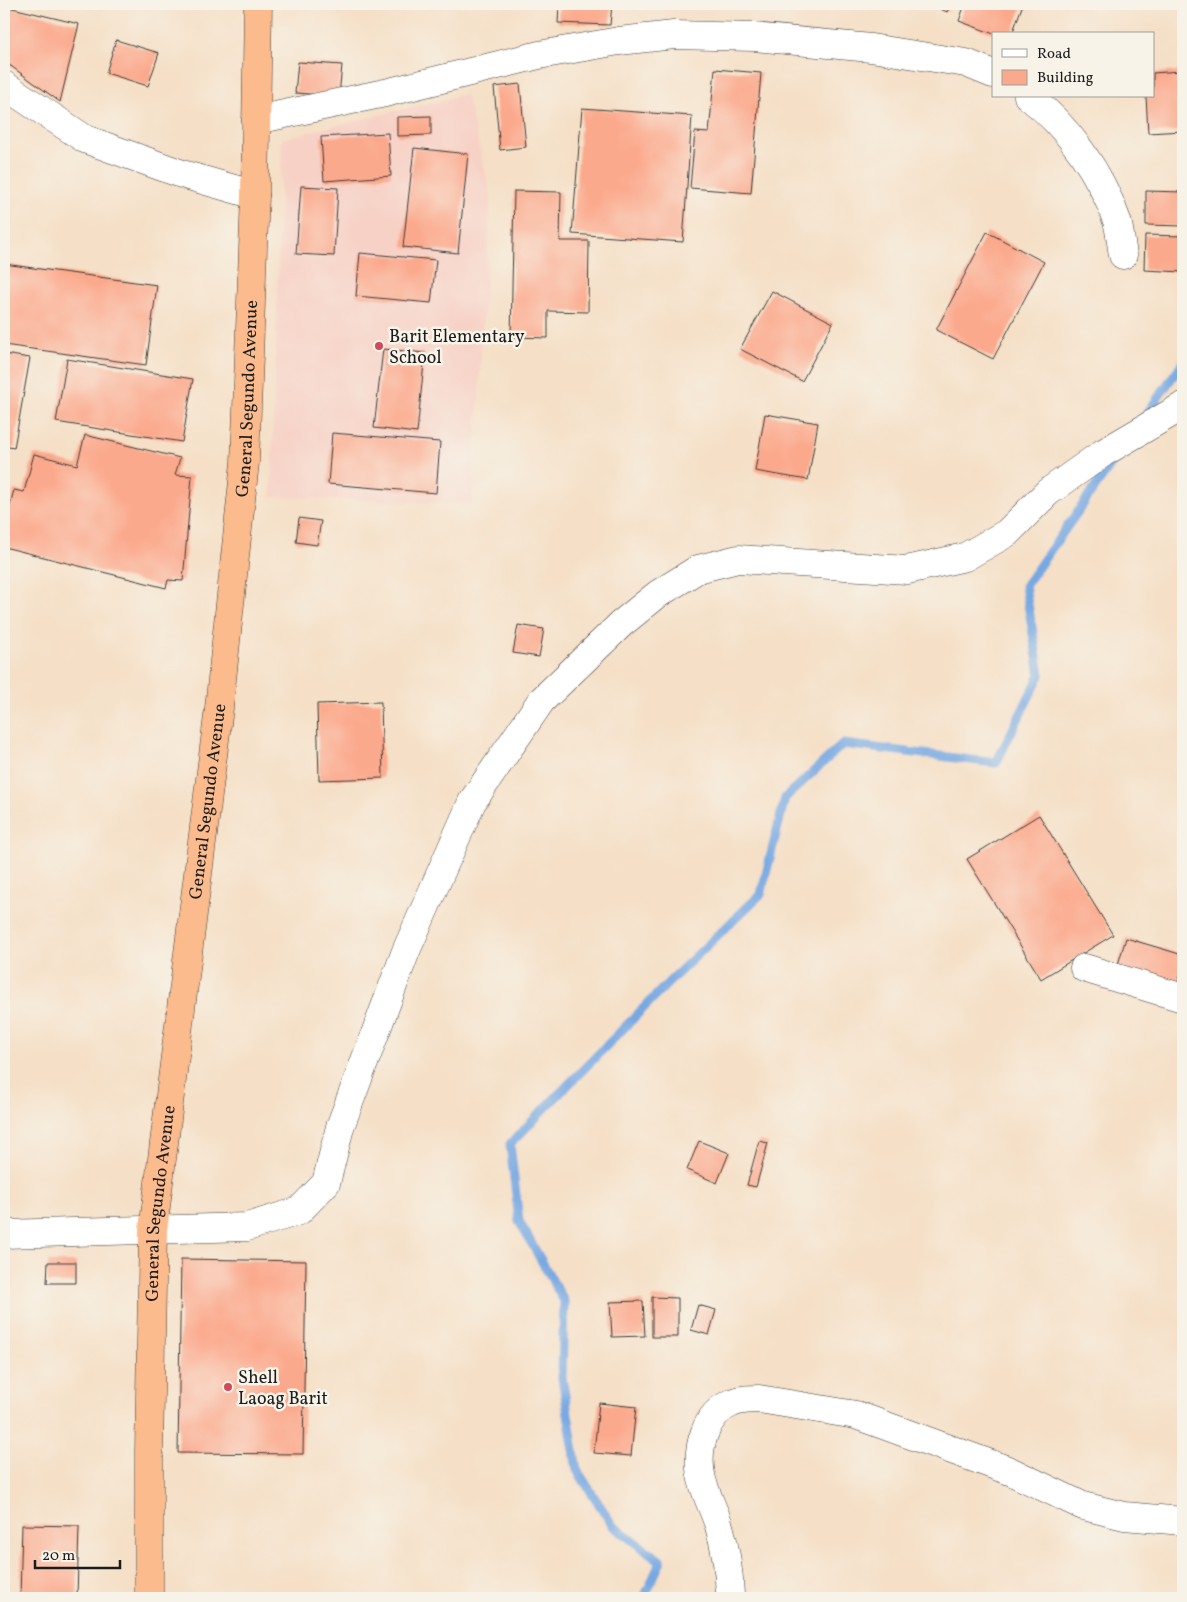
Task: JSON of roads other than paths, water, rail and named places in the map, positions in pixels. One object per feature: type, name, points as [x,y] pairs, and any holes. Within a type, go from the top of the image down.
[{"type":"highway","name":"General Segundo Avenue","points":[[149,1598],[149,1451],[153,1230],[219,708],[245,462],[255,195],[258,4]]},
{"type":"street","points":[[256,120],[386,93],[539,55],[619,41],[674,36],[754,37],[871,48],[966,63],[992,74]]},
{"type":"street","points":[[4,85],[85,139],[182,174],[255,195]]},
{"type":"street","points":[[1030,98],[1071,137],[1103,188],[1117,222],[1124,255]]},
{"type":"street","points":[[4,1234],[247,1227],[299,1211],[326,1183],[340,1127],[406,951],[472,802],[540,701],[621,624],[658,594],[698,569],[738,559],[907,570],[965,557],[1007,533],[1048,492],[1103,453],[1183,406]]},
{"type":"street","points":[[1084,968],[1183,998]]},
{"type":"street","points":[[729,1598],[729,1564],[719,1527],[701,1476],[700,1456],[704,1434],[713,1417],[730,1403],[744,1399],[759,1398],[856,1415],[1010,1471],[1083,1506],[1124,1516],[1183,1521]]},
{"type":"waterway","points":[[1143,419],[1183,362]]},
{"type":"waterway","points":[[644,1598],[661,1561],[613,1526],[577,1470],[562,1377],[564,1301],[519,1221],[510,1144],[675,976],[761,894],[785,798],[843,744],[996,763],[1040,675],[1025,586],[1118,455]]},
{"type":"place","name":"Barit Elementary School","points":[[379,346]]},
{"type":"place","name":"Shell Laoag Barit","points":[[228,1387]]}]
